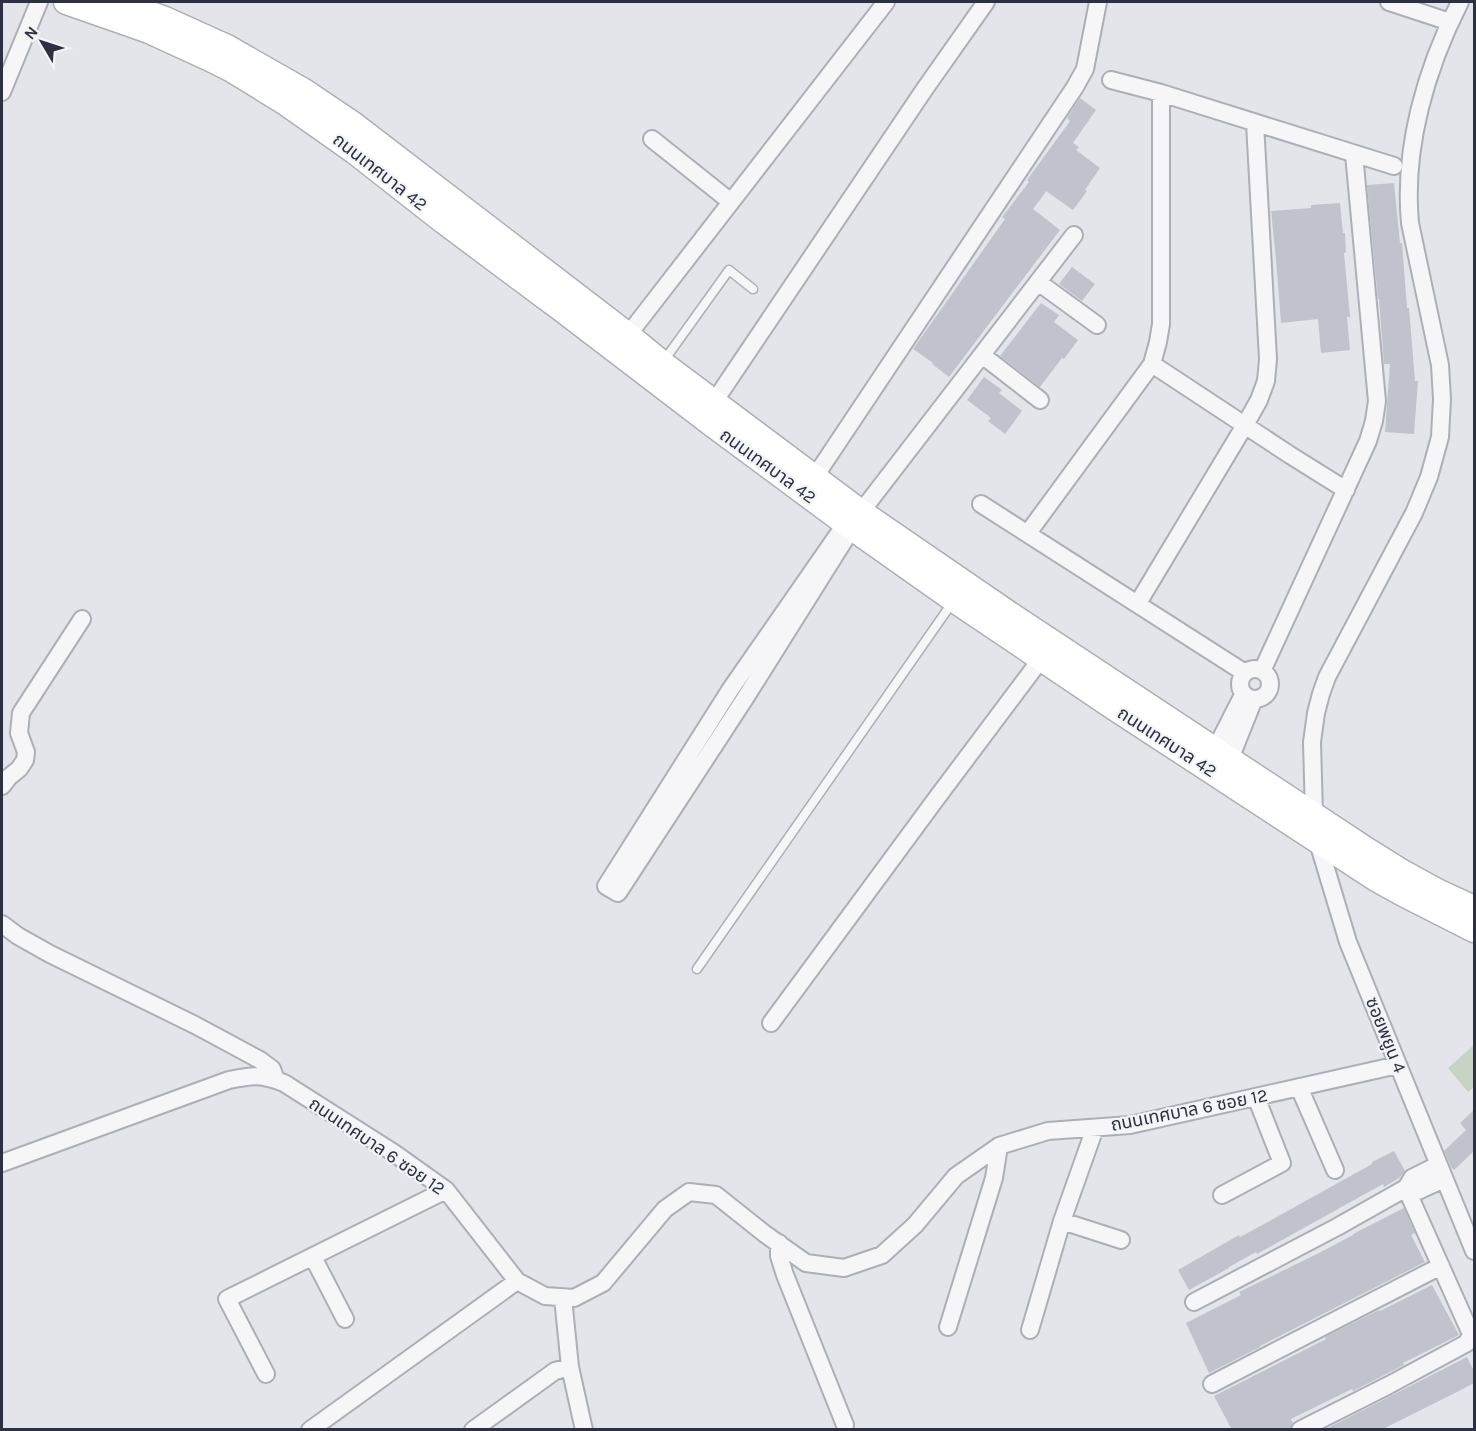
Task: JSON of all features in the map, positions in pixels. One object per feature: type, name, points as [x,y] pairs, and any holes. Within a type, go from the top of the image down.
[{"type":"street","points":[[2,92],[39,2]]},
{"type":"street","name":"ถนนเทศบาล 42","points":[[66,2],[149,31],[208,58],[284,102],[355,152],[713,425],[853,521],[1017,619],[1399,870],[1474,908]]},
{"type":"street","name":"ถนนเทศบาล 42","points":[[118,2],[165,19],[227,47],[304,91],[353,124],[814,478],[853,521],[954,600],[1239,790],[1385,884],[1474,930]]},
{"type":"street","points":[[628,335],[886,2]]},
{"type":"street","points":[[714,402],[986,2]]},
{"type":"street","points":[[1389,2],[1450,22]]},
{"type":"street","name":"ซอยพยูน 4","points":[[1460,2],[1450,22],[1425,90],[1413,139],[1408,174],[1410,223],[1440,365],[1442,399],[1440,437],[1430,477],[1414,513],[1328,677],[1316,713],[1312,742],[1317,839],[1348,942],[1474,1251]]},
{"type":"street","points":[[814,478],[1076,87],[1085,69],[1094,3]]},
{"type":"street","points":[[1111,80],[1161,93],[1394,166]]},
{"type":"street","points":[[1028,533],[1152,364],[1161,324],[1161,93]]},
{"type":"street","points":[[1138,603],[1245,425],[1259,400],[1266,381],[1268,359],[1256,123]]},
{"type":"street","points":[[652,139],[731,202]]},
{"type":"street","points":[[981,504],[1138,603],[1253,672],[1269,680],[1267,693],[1262,698],[1249,697],[1240,689],[1239,682],[1253,672],[1346,490],[1368,441],[1374,421],[1377,401],[1354,154]]},
{"type":"street","points":[[853,521],[744,700],[683,780],[606,885],[618,893],[683,780],[730,690],[853,521],[1074,235]]},
{"type":"street","points":[[1038,282],[1097,325]]},
{"type":"street","points":[[982,356],[1040,400]]},
{"type":"street","points":[[1152,364],[1346,490]]},
{"type":"street","points":[[2,786],[25,760],[26,752],[19,733],[21,713],[82,619]]},
{"type":"street","points":[[771,1023],[1041,659]]},
{"type":"street","points":[[730,690],[744,700]]},
{"type":"street","points":[[1222,754],[1249,697]]},
{"type":"street","points":[[2,924],[42,949],[260,1060],[272,1069],[276,1080]]},
{"type":"street","name":"ถนนเทศบาล 6 ซอย 12","points":[[2,1163],[229,1080],[248,1076],[268,1077],[284,1083],[394,1153],[446,1190],[517,1281],[545,1296],[574,1298],[603,1283],[665,1209],[689,1192],[716,1195],[806,1263],[844,1268],[882,1255],[915,1225],[956,1176],[999,1146],[1048,1131],[1130,1125],[1398,1065]]},
{"type":"street","points":[[1299,1087],[1335,1170]]},
{"type":"street","points":[[1222,1196],[1282,1163],[1256,1096]]},
{"type":"street","points":[[1030,1330],[1062,1221],[1095,1128]]},
{"type":"street","points":[[948,1327],[994,1178],[999,1146]]},
{"type":"street","points":[[1194,1302],[1406,1188],[1418,1191],[1441,1172]]},
{"type":"street","points":[[1300,1430],[1467,1343],[1471,1334],[1406,1188]]},
{"type":"street","points":[[266,1374],[227,1299],[446,1190]]},
{"type":"street","points":[[1062,1221],[1121,1240]]},
{"type":"street","points":[[779,1243],[779,1260],[844,1425]]},
{"type":"street","points":[[313,1257],[345,1319]]},
{"type":"street","points":[[1212,1384],[1441,1266]]},
{"type":"street","points":[[310,1430],[517,1281]]},
{"type":"street","points":[[563,1298],[570,1367],[584,1430]]},
{"type":"street","points":[[473,1430],[555,1371],[570,1367]]},
{"type":"lane","points":[[662,363],[729,270],[753,289]]},
{"type":"lane","points":[[697,969],[954,600]]},
{"type":"green space","points":[[1474,1045],[1474,1087],[1468,1092],[1448,1068]]},
{"type":"building","points":[[1080,98],[1096,110],[1073,143],[1079,147],[1076,150],[1100,168],[1073,210],[1046,191],[1033,209],[1060,230],[949,377],[913,349],[1005,219],[1002,217],[1029,182],[1027,180],[1070,121],[1067,118]]},
{"type":"building","points":[[1394,183],[1415,381],[1418,381],[1414,434],[1385,432],[1390,364],[1384,364],[1367,185]]},
{"type":"building","points":[[1340,203],[1343,233],[1345,233],[1346,252],[1344,253],[1350,317],[1347,317],[1350,350],[1321,353],[1318,319],[1281,323],[1271,211]]},
{"type":"building","points":[[1072,267],[1095,284],[1082,301],[1059,284]]},
{"type":"building","points":[[1041,303],[1059,315],[1054,322],[1078,340],[1040,387],[1000,356]]},
{"type":"building","points":[[984,377],[1002,390],[999,393],[1022,411],[1005,434],[988,421],[991,418],[967,400]]},
{"type":"building","points":[[1474,1110],[1474,1151],[1454,1170],[1444,1151],[1466,1130],[1460,1123]]},
{"type":"building","points":[[1394,1151],[1405,1171],[1399,1178],[1384,1187],[1383,1184],[1189,1290],[1178,1270]]},
{"type":"building","points":[[1404,1208],[1415,1233],[1411,1235],[1425,1262],[1209,1373],[1186,1323],[1241,1295],[1239,1292]]},
{"type":"building","points":[[1432,1285],[1459,1335],[1353,1391],[1352,1389],[1291,1419],[1293,1423],[1290,1430],[1232,1430],[1214,1396],[1326,1339],[1325,1337]]},
{"type":"building","points":[[1467,1357],[1474,1371],[1474,1383],[1457,1392],[1381,1430],[1324,1430]]}]
